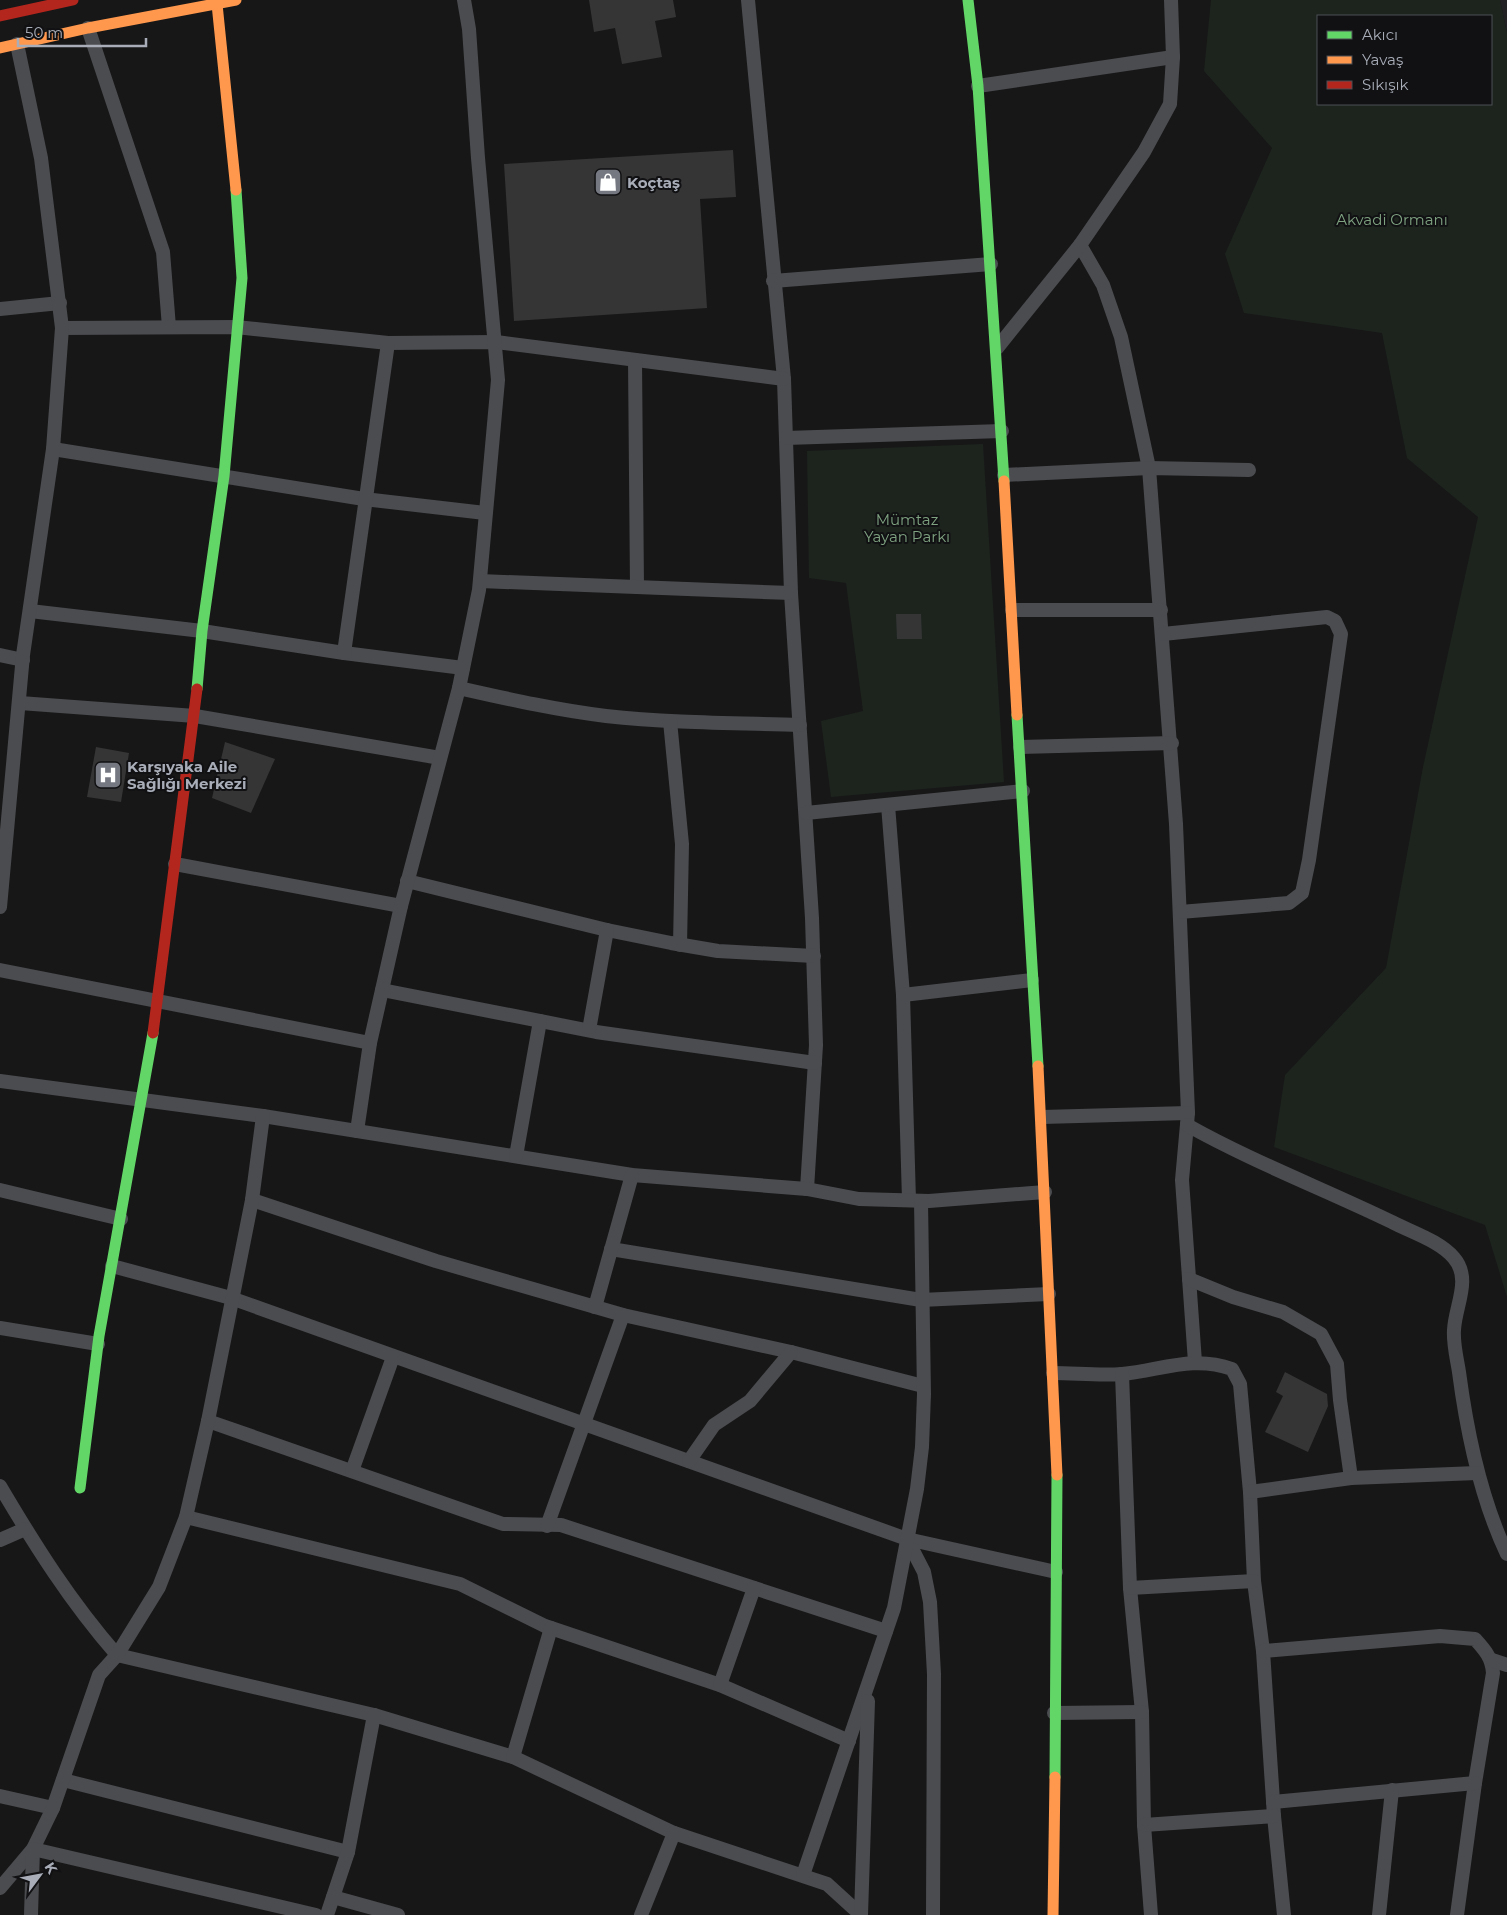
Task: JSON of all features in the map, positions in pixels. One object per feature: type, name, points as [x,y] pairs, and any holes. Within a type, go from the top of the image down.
[{"type":"street","points":[[0,9],[73,0]]},
{"type":"street","points":[[0,48],[88,28],[236,0]]},
{"type":"street","points":[[357,1131],[370,1043],[407,881],[464,668],[480,581],[498,380],[478,158],[469,28],[464,0]]},
{"type":"street","points":[[748,0],[773,281],[784,379],[792,593],[814,956],[815,1063],[807,1189]]},
{"type":"street","points":[[968,0],[978,86],[997,348],[1032,980],[1042,1117],[1058,1494],[1053,1915]]},
{"type":"street","points":[[997,348],[1080,245],[1144,152],[1170,104],[1173,57],[1171,0]]},
{"type":"street","points":[[0,16],[44,4]]},
{"type":"street","points":[[80,1488],[98,1344],[158,1000],[195,716],[202,631],[224,476],[236,327],[242,278],[237,203],[217,4]]},
{"type":"street","points":[[88,28],[163,252],[168,328]]},
{"type":"street","points":[[0,55],[17,44]]},
{"type":"street","points":[[0,907],[6,766],[20,703],[23,660],[54,449],[62,328],[40,158],[17,44]]},
{"type":"street","points":[[978,86],[1173,57]]},
{"type":"street","points":[[1080,245],[1103,285],[1121,337],[1149,468],[1172,742],[1187,1119],[1182,1180],[1195,1362]]},
{"type":"street","points":[[773,281],[991,264]]},
{"type":"street","points":[[0,309],[60,302]]},
{"type":"street","points":[[62,328],[236,327],[388,343],[496,342],[784,379]]},
{"type":"street","points":[[344,653],[364,499],[388,343]]},
{"type":"street","points":[[635,360],[637,587]]},
{"type":"street","points":[[786,438],[1002,431]]},
{"type":"street","points":[[54,449],[364,499],[485,513]]},
{"type":"street","points":[[1004,475],[1149,468],[1249,470]]},
{"type":"street","points":[[480,581],[792,593]]},
{"type":"street","points":[[1012,610],[1161,610]]},
{"type":"street","points":[[30,611],[202,631],[344,653],[464,668]]},
{"type":"street","points":[[1163,634],[1326,617],[1335,621],[1341,634],[1309,860],[1302,893],[1289,904],[1180,912]]},
{"type":"street","points":[[0,655],[23,660]]},
{"type":"street","points":[[459,688],[528,704],[604,716],[670,721],[800,725]]},
{"type":"street","points":[[20,703],[195,716],[440,758]]},
{"type":"street","points":[[670,721],[682,844],[680,945]]},
{"type":"street","points":[[1020,747],[1172,742]]},
{"type":"street","points":[[806,813],[1023,791]]},
{"type":"street","points":[[803,1874],[894,1608],[922,1447],[924,1386],[921,1300],[903,995],[888,805]]},
{"type":"street","points":[[175,864],[401,906]]},
{"type":"street","points":[[407,881],[607,930],[680,945],[718,951],[814,956]]},
{"type":"street","points":[[589,1030],[607,930]]},
{"type":"street","points":[[0,970],[370,1043]]},
{"type":"street","points":[[903,995],[1032,980]]},
{"type":"street","points":[[382,990],[589,1030],[815,1063]]},
{"type":"street","points":[[516,1156],[540,1021]]},
{"type":"street","points":[[0,1081],[263,1116],[632,1175],[807,1189],[859,1199],[915,1200],[1045,1192]]},
{"type":"street","points":[[0,1888],[34,1849],[54,1808],[99,1675],[117,1655],[159,1587],[186,1518],[208,1422],[231,1298],[252,1200],[263,1116]]},
{"type":"street","points":[[1042,1117],[1187,1119],[1236,1153],[1328,1191],[1424,1238],[1453,1256],[1460,1267],[1462,1285],[1454,1331],[1463,1402],[1477,1473],[1507,1554]]},
{"type":"street","points":[[595,1307],[632,1175]]},
{"type":"street","points":[[0,1190],[121,1219]]},
{"type":"street","points":[[252,1200],[436,1261],[623,1315],[791,1352],[924,1386]]},
{"type":"street","points":[[611,1249],[921,1300],[1049,1294]]},
{"type":"street","points":[[112,1266],[231,1298],[907,1539],[1056,1572]]},
{"type":"street","points":[[1189,1279],[1233,1297],[1283,1312],[1321,1334],[1337,1364],[1351,1478]]},
{"type":"street","points":[[547,1526],[623,1315]]},
{"type":"street","points":[[0,1328],[98,1344]]},
{"type":"street","points":[[689,1461],[714,1424],[750,1401],[791,1352]]},
{"type":"street","points":[[352,1471],[393,1357]]},
{"type":"street","points":[[1053,1373],[1122,1374],[1195,1362],[1218,1364],[1232,1369],[1240,1384],[1250,1492],[1254,1581],[1263,1651],[1274,1816],[1284,1915]]},
{"type":"street","points":[[1122,1374],[1130,1588],[1142,1712],[1144,1825],[1151,1915]]},
{"type":"street","points":[[208,1422],[503,1524],[561,1525],[886,1631]]},
{"type":"street","points":[[1250,1492],[1351,1478],[1477,1473]]},
{"type":"street","points":[[0,1486],[41,1556],[84,1616],[117,1655],[374,1715],[513,1757],[674,1833],[803,1874],[827,1884],[861,1915]]},
{"type":"street","points":[[186,1518],[460,1584],[551,1628],[720,1685],[849,1741]]},
{"type":"street","points":[[0,1540],[25,1529]]},
{"type":"street","points":[[907,1539],[924,1572],[930,1602],[934,1674],[933,1915]]},
{"type":"street","points":[[1130,1588],[1254,1581]]},
{"type":"street","points":[[720,1685],[754,1588]]},
{"type":"street","points":[[513,1757],[551,1628]]},
{"type":"street","points":[[1263,1651],[1373,1641],[1448,1637],[1475,1639],[1492,1660],[1507,1665]]},
{"type":"street","points":[[1457,1915],[1475,1783],[1493,1673],[1492,1660]]},
{"type":"street","points":[[861,1915],[868,1685]]},
{"type":"street","points":[[1054,1713],[1142,1712]]},
{"type":"street","points":[[327,1915],[348,1852],[374,1715]]},
{"type":"street","points":[[63,1780],[348,1852]]},
{"type":"street","points":[[1273,1802],[1475,1783]]},
{"type":"street","points":[[1379,1915],[1392,1790]]},
{"type":"street","points":[[0,1796],[54,1808]]},
{"type":"street","points":[[1144,1825],[1274,1816]]},
{"type":"street","points":[[642,1915],[674,1833]]},
{"type":"street","points":[[31,1915],[34,1849]]},
{"type":"street","points":[[34,1849],[316,1915]]},
{"type":"street","points":[[333,1897],[398,1915]]},
{"type":"shaded area","points":[[1500,0],[1507,0],[1507,33]]},
{"type":"green space","name":"Akvadi Ormanı","points":[[1211,0],[1500,0],[1507,33],[1507,1297],[1485,1225],[1274,1147],[1285,1075],[1386,968],[1423,767],[1478,517],[1407,458],[1382,333],[1244,313],[1225,254],[1272,148],[1204,71]]},
{"type":"green space","name":"Mümtaz Yayan Parkı","points":[[983,444],[1004,782],[831,797],[821,721],[863,711],[846,583],[809,578],[807,451]]},
{"type":"building","points":[[589,0],[673,0],[676,17],[655,21],[662,57],[622,64],[615,28],[594,32]]},
{"type":"building","points":[[733,150],[736,197],[700,199],[707,308],[514,321],[504,164]]},
{"type":"building","points":[[896,614],[921,614],[922,639],[897,639]]},
{"type":"building","points":[[225,742],[275,759],[251,813],[212,798]]},
{"type":"building","name":"Karşıyaka Aile Sağlığı Merkezi","points":[[96,747],[129,753],[121,802],[87,797]]},
{"type":"building","points":[[1285,1372],[1327,1394],[1328,1406],[1308,1452],[1265,1432],[1283,1396],[1276,1392]]},
{"type":"traffic: fast","points":[[968,0],[978,86],[1004,481]]},
{"type":"traffic: fast","points":[[197,689],[202,631],[224,476],[242,278],[236,190]]},
{"type":"traffic: fast","points":[[1017,715],[1038,1066]]},
{"type":"traffic: fast","points":[[80,1488],[99,1336],[153,1033]]},
{"type":"traffic: fast","points":[[1055,1777],[1057,1475]]},
{"type":"traffic: slow","points":[[0,48],[88,28],[236,0]]},
{"type":"traffic: slow","points":[[217,4],[236,190]]},
{"type":"traffic: slow","points":[[1004,481],[1017,715]]},
{"type":"traffic: slow","points":[[1038,1066],[1057,1475]]},
{"type":"traffic: slow","points":[[1053,1915],[1055,1777]]},
{"type":"traffic: jam","points":[[0,16],[73,0]]},
{"type":"traffic: jam","points":[[153,1033],[197,689]]},
{"type":"place","name":"Koçtaş","points":[[608,182]]},
{"type":"place","name":"Karşıyaka Aile Sağlığı Merkezi","points":[[108,775]]}]
